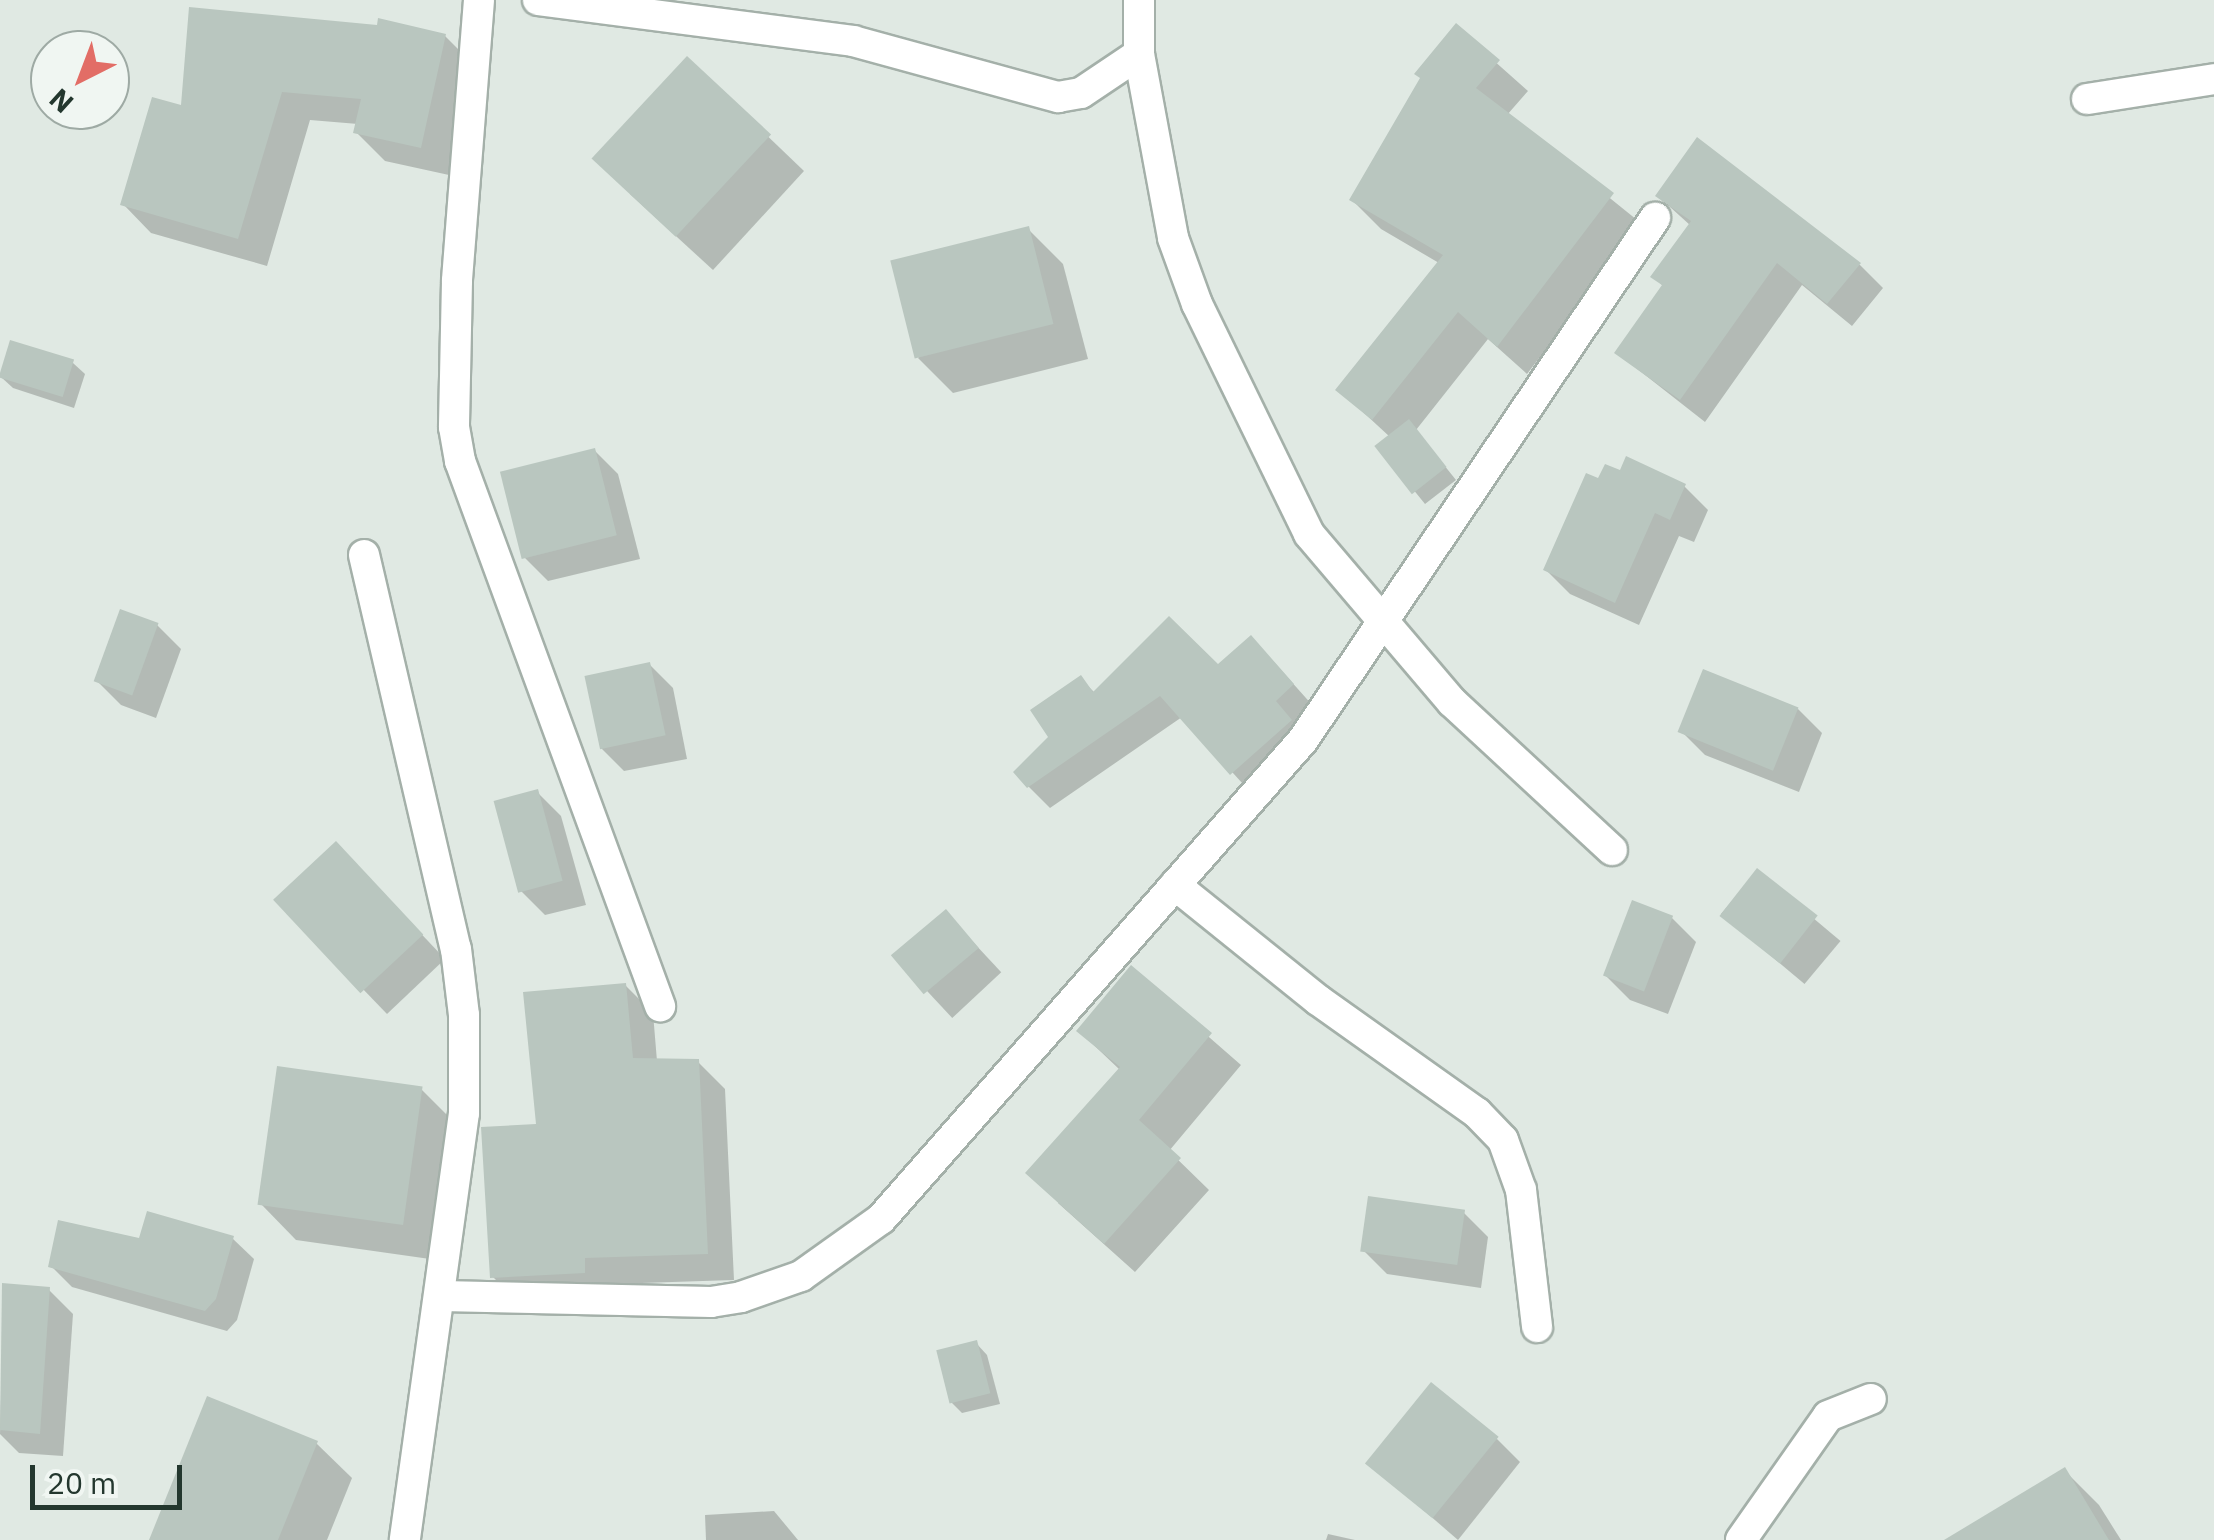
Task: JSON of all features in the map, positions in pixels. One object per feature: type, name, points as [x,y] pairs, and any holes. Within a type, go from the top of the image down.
[{"type":"street","points":[[479,0],[457,281],[454,427],[460,461],[660,1006]]},
{"type":"street","points":[[538,0],[853,40],[1030,94],[1082,93],[1139,54]]},
{"type":"street","points":[[1139,0],[1139,54],[1173,238],[1197,304],[1309,534],[1383,625],[1512,762],[1612,850]]},
{"type":"street","points":[[2087,100],[2214,79]]},
{"type":"street","points":[[442,1296],[711,1302],[801,1276],[901,1200],[1303,740],[1654,218]]},
{"type":"street","points":[[364,556],[456,949],[464,1015],[464,1113],[442,1296],[405,1540]]},
{"type":"street","points":[[1175,885],[1318,1000],[1477,1113],[1503,1140],[1521,1190],[1537,1326]]},
{"type":"street","points":[[1741,1540],[1828,1416],[1871,1399]]},
{"type":"building","points":[[189,7],[377,25],[378,18],[446,34],[421,148],[353,133],[361,99],[282,92],[238,239],[120,205],[152,97],[181,105]]},
{"type":"building","points":[[1456,23],[1500,60],[1476,88],[1614,193],[1497,347],[1458,312],[1372,420],[1335,390],[1443,255],[1349,200],[1420,78],[1414,74]]},
{"type":"building","points":[[687,56],[771,134],[676,237],[592,158]]},
{"type":"building","points":[[1697,137],[1861,263],[1827,304],[1777,263],[1680,400],[1614,353],[1662,285],[1650,277],[1691,221],[1655,196]]},
{"type":"building","points":[[1029,226],[1053,324],[915,359],[890,261]]},
{"type":"building","points":[[10,340],[74,360],[63,397],[0,378]]},
{"type":"building","points":[[1409,419],[1447,467],[1412,494],[1374,446]]},
{"type":"building","points":[[595,448],[617,535],[522,559],[500,472]]},
{"type":"building","points":[[1626,456],[1686,484],[1670,520],[1655,513],[1615,603],[1543,570],[1586,473],[1598,478],[1605,464],[1620,470]]},
{"type":"building","points":[[120,609],[159,623],[132,695],[94,681]]},
{"type":"building","points":[[1169,616],[1218,664],[1251,635],[1294,684],[1276,701],[1292,720],[1230,775],[1160,696],[1027,788],[1013,772],[1048,737],[1030,710],[1081,675],[1093,692]]},
{"type":"building","points":[[650,662],[666,735],[600,749],[584,676]]},
{"type":"building","points":[[1703,669],[1798,708],[1773,771],[1678,732]]},
{"type":"building","points":[[538,789],[563,881],[518,893],[494,801]]},
{"type":"building","points":[[336,841],[423,935],[360,993],[273,900]]},
{"type":"building","points":[[1757,868],[1818,915],[1780,963],[1719,916]]},
{"type":"building","points":[[1632,900],[1673,916],[1644,991],[1603,976]]},
{"type":"building","points":[[946,909],[979,948],[924,994],[891,955]]},
{"type":"building","points":[[1131,965],[1212,1033],[1139,1120],[1181,1158],[1104,1244],[1025,1173],[1120,1067],[1076,1031]]},
{"type":"building","points":[[626,983],[633,1058],[699,1059],[708,1254],[585,1258],[585,1273],[490,1278],[481,1127],[536,1124],[523,992]]},
{"type":"building","points":[[277,1066],[423,1086],[403,1225],[258,1205]]},
{"type":"building","points":[[1368,1196],[1465,1210],[1457,1265],[1360,1251]]},
{"type":"building","points":[[147,1211],[234,1236],[216,1299],[205,1311],[48,1267],[58,1220],[139,1238]]},
{"type":"building","points":[[2,1283],[50,1287],[40,1434],[0,1430]]},
{"type":"building","points":[[977,1340],[990,1393],[950,1404],[936,1350]]},
{"type":"building","points":[[1431,1382],[1499,1437],[1433,1518],[1365,1464]]},
{"type":"building","points":[[207,1396],[318,1441],[278,1540],[149,1540]]},
{"type":"building","points":[[2065,1467],[2109,1540],[1944,1540]]}]
